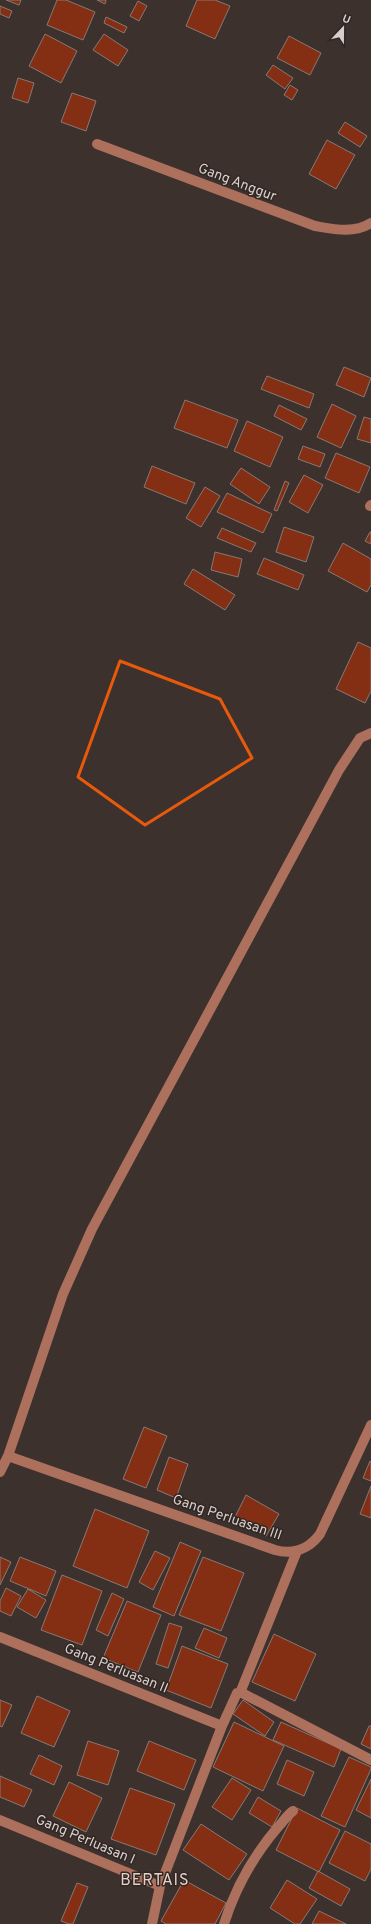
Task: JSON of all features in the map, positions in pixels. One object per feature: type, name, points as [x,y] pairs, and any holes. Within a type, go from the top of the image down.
[{"type":"street","name":"Gang Anggur","points":[[97,144],[315,226],[340,230],[356,228],[371,223]]},
{"type":"street","points":[[0,1472],[8,1456],[64,1294],[92,1229],[339,770],[360,738],[371,733]]},
{"type":"street","name":"Gang Perluasan III","points":[[8,1456],[275,1550],[286,1552],[297,1551],[312,1543],[320,1534],[367,1443],[371,1425]]},
{"type":"street","points":[[240,1693],[297,1551]]},
{"type":"street","name":"Gang Perluasan II","points":[[0,1637],[222,1726]]},
{"type":"street","points":[[152,1924],[160,1886],[235,1694],[240,1693],[371,1760]]},
{"type":"street","points":[[224,1924],[240,1885],[254,1860],[270,1836],[293,1811]]},
{"type":"street","name":"Gang Perluasan I","points":[[0,1820],[160,1886]]},
{"type":"highlighted area","points":[[120,661],[220,699],[252,758],[145,825],[78,777]]},
{"type":"building","points":[[6,0],[21,0],[19,5]]},
{"type":"building","points":[[57,0],[66,0],[95,12],[83,40],[47,25]]},
{"type":"building","points":[[97,0],[106,0],[105,4]]},
{"type":"building","points":[[197,0],[215,0],[230,6],[215,39],[186,26]]},
{"type":"building","points":[[138,1],[147,6],[139,21],[130,16]]},
{"type":"building","points":[[0,6],[12,11],[9,18],[0,14]]},
{"type":"building","points":[[106,17],[127,27],[124,33],[104,23]]},
{"type":"building","points":[[45,34],[77,51],[61,83],[29,66]]},
{"type":"building","points":[[104,34],[128,50],[118,66],[93,50]]},
{"type":"building","points":[[289,36],[321,53],[310,75],[277,58]]},
{"type":"building","points":[[273,65],[293,78],[285,89],[266,75]]},
{"type":"building","points":[[18,78],[34,83],[28,103],[12,98]]},
{"type":"building","points":[[290,85],[298,90],[292,100],[284,95]]},
{"type":"building","points":[[72,93],[96,101],[86,131],[61,122]]},
{"type":"building","points":[[345,122],[367,136],[360,147],[338,133]]},
{"type":"building","points":[[327,140],[355,155],[336,189],[309,174]]},
{"type":"building","points":[[344,367],[371,378],[364,397],[336,385]]},
{"type":"building","points":[[267,376],[314,394],[309,408],[261,389]]},
{"type":"building","points":[[185,400],[238,420],[227,448],[174,428]]},
{"type":"building","points":[[332,404],[356,416],[341,448],[317,437]]},
{"type":"building","points":[[279,405],[307,419],[301,430],[274,416]]},
{"type":"building","points":[[364,417],[371,419],[371,443],[357,439]]},
{"type":"building","points":[[247,421],[283,437],[270,467],[234,451]]},
{"type":"building","points":[[303,446],[325,454],[320,467],[298,459]]},
{"type":"building","points":[[336,453],[370,467],[359,493],[325,478]]},
{"type":"building","points":[[152,466],[195,483],[186,504],[144,487]]},
{"type":"building","points":[[241,468],[270,487],[259,504],[230,484]]},
{"type":"building","points":[[304,475],[323,485],[308,513],[289,502]]},
{"type":"building","points":[[285,481],[289,483],[277,511],[274,510]]},
{"type":"building","points":[[205,487],[220,496],[201,527],[186,518]]},
{"type":"building","points":[[227,493],[272,514],[263,533],[217,512]]},
{"type":"building","points":[[284,527],[314,537],[306,562],[276,552]]},
{"type":"building","points":[[222,528],[256,543],[251,552],[217,538]]},
{"type":"building","points":[[371,532],[371,544],[365,541]]},
{"type":"building","points":[[343,543],[371,559],[371,585],[367,592],[328,571]]},
{"type":"building","points":[[215,552],[242,559],[238,577],[211,570]]},
{"type":"building","points":[[264,558],[304,575],[298,590],[257,574]]},
{"type":"building","points":[[193,569],[235,595],[225,610],[184,584]]},
{"type":"building","points":[[358,642],[371,648],[371,691],[365,703],[336,689]]},
{"type":"building","points":[[144,1427],[167,1436],[146,1488],[123,1479]]},
{"type":"building","points":[[169,1457],[188,1464],[176,1498],[157,1490]]},
{"type":"building","points":[[370,1461],[371,1462],[371,1481],[363,1478]]},
{"type":"building","points":[[371,1486],[371,1518],[360,1514]]},
{"type":"building","points":[[246,1495],[279,1514],[266,1536],[234,1519]]},
{"type":"building","points":[[95,1509],[149,1531],[127,1588],[73,1566]]},
{"type":"building","points":[[180,1542],[201,1551],[174,1616],[153,1607]]},
{"type":"building","points":[[155,1551],[170,1558],[153,1590],[139,1582]]},
{"type":"building","points":[[0,1557],[11,1562],[0,1585]]},
{"type":"building","points":[[20,1557],[56,1571],[46,1596],[10,1581]]},
{"type":"building","points":[[203,1557],[244,1573],[221,1631],[179,1615]]},
{"type":"building","points":[[62,1575],[102,1591],[82,1645],[41,1630]]},
{"type":"building","points":[[6,1588],[21,1596],[11,1616],[0,1611],[0,1601]]},
{"type":"building","points":[[28,1589],[46,1600],[36,1618],[17,1607]]},
{"type":"building","points":[[112,1593],[124,1599],[108,1636],[96,1630]]},
{"type":"building","points":[[127,1601],[161,1615],[138,1672],[103,1658]]},
{"type":"building","points":[[169,1623],[182,1627],[168,1668],[156,1664]]},
{"type":"building","points":[[204,1628],[227,1638],[219,1658],[195,1648]]},
{"type":"building","points":[[274,1634],[316,1654],[295,1701],[252,1682]]},
{"type":"building","points":[[182,1646],[228,1664],[211,1708],[166,1690]]},
{"type":"building","points":[[37,1696],[70,1711],[54,1747],[21,1733]]},
{"type":"building","points":[[0,1700],[12,1705],[2,1727],[0,1726]]},
{"type":"building","points":[[243,1700],[274,1722],[265,1736],[233,1714]]},
{"type":"building","points":[[234,1722],[284,1746],[263,1791],[213,1767]]},
{"type":"building","points":[[281,1722],[341,1749],[334,1767],[273,1740]]},
{"type":"building","points":[[369,1726],[371,1726],[371,1749],[361,1744]]},
{"type":"building","points":[[88,1741],[119,1751],[108,1785],[77,1775]]},
{"type":"building","points":[[149,1741],[196,1760],[184,1790],[137,1771]]},
{"type":"building","points":[[39,1755],[62,1766],[54,1785],[30,1774]]},
{"type":"building","points":[[349,1757],[371,1767],[371,1769],[345,1827],[321,1816]]},
{"type":"building","points":[[287,1760],[314,1772],[304,1796],[277,1784]]},
{"type":"building","points":[[0,1776],[32,1790],[24,1807],[0,1797]]},
{"type":"building","points":[[232,1778],[251,1790],[232,1820],[212,1807]]},
{"type":"building","points":[[371,1779],[371,1818],[356,1810]]},
{"type":"building","points":[[69,1782],[102,1798],[86,1832],[53,1816]]},
{"type":"building","points":[[130,1788],[175,1804],[156,1855],[111,1839]]},
{"type":"building","points":[[258,1797],[281,1811],[272,1827],[249,1813]]},
{"type":"building","points":[[297,1808],[340,1830],[319,1872],[276,1850]]},
{"type":"building","points":[[201,1824],[247,1854],[229,1880],[183,1850]]},
{"type":"building","points":[[345,1831],[371,1844],[371,1869],[365,1881],[329,1863]]},
{"type":"building","points":[[318,1871],[350,1889],[341,1906],[309,1888]]},
{"type":"building","points":[[184,1880],[226,1903],[215,1924],[166,1924],[161,1921]]},
{"type":"building","points":[[287,1880],[317,1899],[300,1924],[295,1924],[270,1908]]},
{"type":"building","points":[[77,1883],[88,1887],[73,1924],[69,1924],[61,1921]]},
{"type":"building","points":[[319,1911],[346,1924],[312,1924]]},
{"type":"district","name":"BERTAIS","points":[[155,1881]]}]
